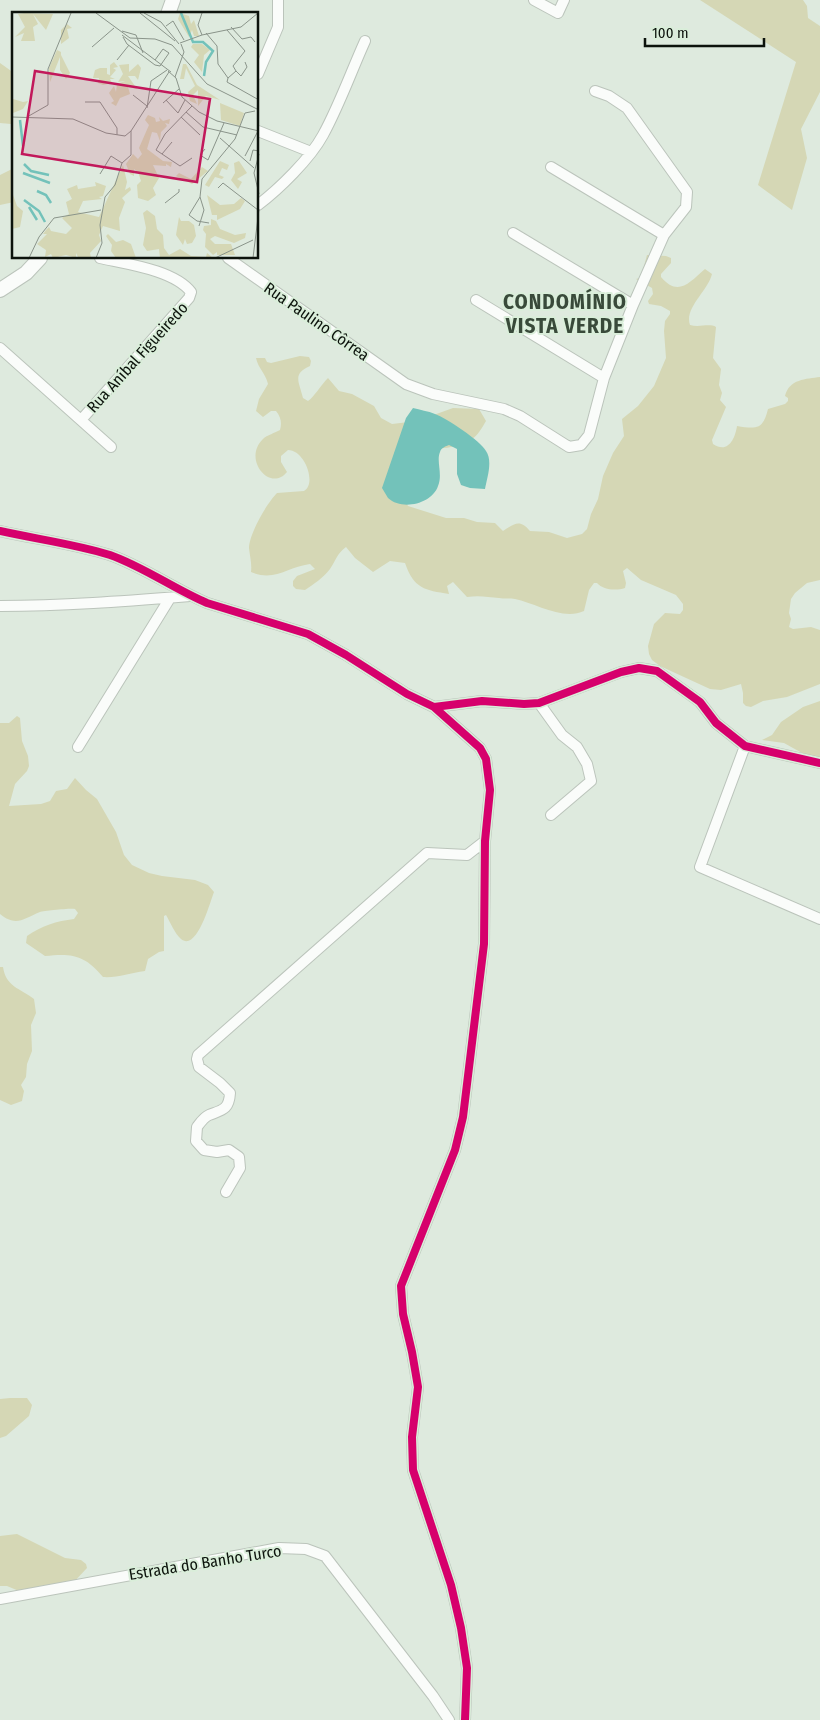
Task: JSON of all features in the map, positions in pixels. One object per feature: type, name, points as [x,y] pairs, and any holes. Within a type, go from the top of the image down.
[{"type":"main road","points":[[169,12],[173,0]]},
{"type":"main road","points":[[0,290],[26,273],[39,259]]},
{"type":"street","points":[[259,72],[278,27],[278,0]]},
{"type":"street","points":[[534,0],[558,13],[564,0]]},
{"type":"street","points":[[259,204],[274,192],[311,152],[322,136],[366,41]]},
{"type":"street","points":[[476,300],[604,378],[633,305],[664,235],[686,207],[687,192],[627,108],[609,96],[595,91]]},
{"type":"street","points":[[259,132],[311,152]]},
{"type":"street","points":[[551,167],[664,235]]},
{"type":"street","points":[[514,233],[633,305]]},
{"type":"street","name":"Rua Aníbal Figueiredo","points":[[81,420],[189,298],[191,292],[188,288],[160,271],[105,259]]},
{"type":"street","name":"Rua Paulino Côrrea","points":[[229,259],[406,384],[433,394],[504,409],[520,416],[569,447],[580,445],[589,435],[604,378]]},
{"type":"street","points":[[0,348],[111,447]]},
{"type":"street","points":[[0,531],[110,555],[138,567],[190,596],[224,609],[308,634],[346,655],[407,694],[434,707],[480,748],[486,759],[490,790],[486,841],[484,944],[463,1117],[455,1150],[400,1286],[403,1314],[418,1387],[412,1437],[413,1470],[451,1585],[462,1628],[467,1668],[464,1720]]},
{"type":"street","points":[[0,606],[70,605],[113,600],[190,596]]},
{"type":"street","points":[[78,747],[170,598]]},
{"type":"street","points":[[434,707],[482,701],[524,704],[539,702],[621,672],[639,668],[657,671],[700,702],[716,723],[745,746],[820,763]]},
{"type":"street","points":[[539,702],[562,735],[577,747],[587,764],[591,776],[591,781],[551,815]]},
{"type":"street","points":[[745,746],[700,867],[820,919]]},
{"type":"street","points":[[226,1192],[240,1168],[240,1157],[229,1150],[216,1152],[204,1150],[196,1141],[197,1127],[207,1116],[220,1112],[229,1102],[230,1093],[198,1067],[198,1055],[427,854],[467,855],[486,841]]},
{"type":"street","name":"Estrada do Banho Turco","points":[[0,1598],[279,1548],[306,1550],[325,1556],[433,1696],[449,1720]]},
{"type":"green space","points":[[700,0],[803,0],[807,6],[808,18],[820,26],[820,92],[801,129],[807,158],[792,210],[758,185],[796,62]]},
{"type":"green space","points":[[0,63],[12,72],[12,123],[0,123]]},
{"type":"green space","points":[[12,169],[12,202],[0,205],[0,175]]},
{"type":"green space","points":[[647,255],[671,258],[671,263],[661,274],[661,277],[673,286],[678,287],[689,283],[705,269],[712,274],[693,306],[689,319],[690,325],[710,325],[716,327],[713,358],[721,369],[719,385],[722,393],[720,400],[726,407],[712,440],[713,444],[718,447],[727,446],[735,436],[737,426],[749,428],[758,426],[764,421],[768,409],[785,404],[788,401],[788,398],[785,396],[787,390],[794,383],[804,379],[820,377],[820,580],[807,583],[791,599],[789,627],[793,629],[811,627],[820,630],[820,684],[787,697],[763,701],[751,707],[743,703],[741,684],[721,690],[710,689],[660,666],[652,660],[649,654],[648,646],[654,624],[665,613],[680,614],[683,610],[683,604],[676,595],[641,580],[627,568],[623,571],[626,583],[625,588],[610,589],[594,583],[589,590],[584,611],[576,614],[558,613],[515,599],[467,597],[453,582],[447,586],[449,594],[433,591],[421,587],[412,578],[405,563],[390,561],[373,572],[355,558],[346,547],[338,555],[330,569],[305,590],[296,589],[293,586],[293,581],[297,576],[315,569],[310,564],[274,575],[259,575],[251,572],[250,542],[255,527],[268,504],[277,493],[304,491],[308,487],[309,482],[309,475],[304,461],[294,451],[288,450],[281,456],[281,462],[287,472],[280,477],[273,479],[266,476],[257,464],[255,456],[257,447],[263,439],[280,430],[281,422],[276,411],[271,411],[263,417],[256,411],[259,399],[268,384],[256,358],[265,358],[267,362],[271,363],[300,356],[309,357],[311,361],[310,366],[301,372],[298,379],[303,398],[308,401],[313,397],[328,378],[339,391],[352,394],[374,406],[381,418],[392,424],[417,421],[453,408],[479,409],[486,421],[478,434],[467,443],[440,449],[421,450],[402,494],[408,506],[446,518],[464,518],[477,522],[495,523],[503,531],[511,526],[520,524],[530,531],[549,532],[567,538],[582,534],[587,529],[598,499],[603,476],[613,453],[624,436],[622,419],[638,406],[654,386],[666,358],[664,331],[665,321],[670,311],[661,306],[649,304],[648,301],[653,294],[652,288],[636,279],[651,275],[643,270]]},
{"type":"green space","points":[[820,701],[820,763],[784,743],[762,740],[772,735],[781,722],[803,707]]},
{"type":"green space","points":[[17,716],[20,718],[22,741],[28,756],[29,766],[15,784],[9,806],[41,804],[50,801],[56,791],[67,789],[75,778],[97,799],[116,832],[124,855],[132,865],[149,873],[195,880],[208,885],[214,892],[202,924],[192,939],[187,941],[181,939],[166,915],[164,916],[164,951],[148,959],[145,971],[103,977],[84,960],[63,955],[45,956],[26,943],[27,936],[38,929],[74,919],[78,913],[75,909],[40,912],[15,921],[0,914],[0,723],[9,723]]},
{"type":"green space","points":[[0,967],[3,967],[10,983],[34,999],[36,1013],[31,1025],[32,1051],[27,1064],[26,1077],[21,1085],[24,1091],[22,1101],[11,1105],[0,1100]]},
{"type":"green space","points":[[27,1398],[32,1405],[29,1416],[6,1436],[0,1438],[0,1399]]},
{"type":"green space","points":[[17,1534],[65,1558],[81,1560],[86,1564],[87,1568],[72,1584],[19,1591],[7,1586],[0,1586],[0,1536]]},
{"type":"water","points":[[413,408],[440,416],[463,430],[483,447],[489,460],[485,489],[461,485],[457,474],[457,449],[449,445],[442,448],[440,452],[438,486],[430,497],[416,504],[408,505],[394,502],[388,498],[382,488],[406,418]]},
{"type":"cycle path","points":[[0,531],[110,555],[207,603],[308,634],[346,655],[407,694],[434,707],[482,701],[524,704],[539,703],[621,672],[639,668],[657,671],[700,702],[716,723],[745,746],[820,763]]},
{"type":"cycle path","points":[[434,707],[480,748],[486,759],[490,790],[485,841],[484,944],[463,1117],[455,1150],[401,1286],[403,1314],[418,1387],[412,1437],[413,1470],[451,1585],[461,1628],[467,1668],[465,1720]]},
{"type":"district","name":"CONDOMÍNIO VISTA VERDE","points":[[565,314]]}]
